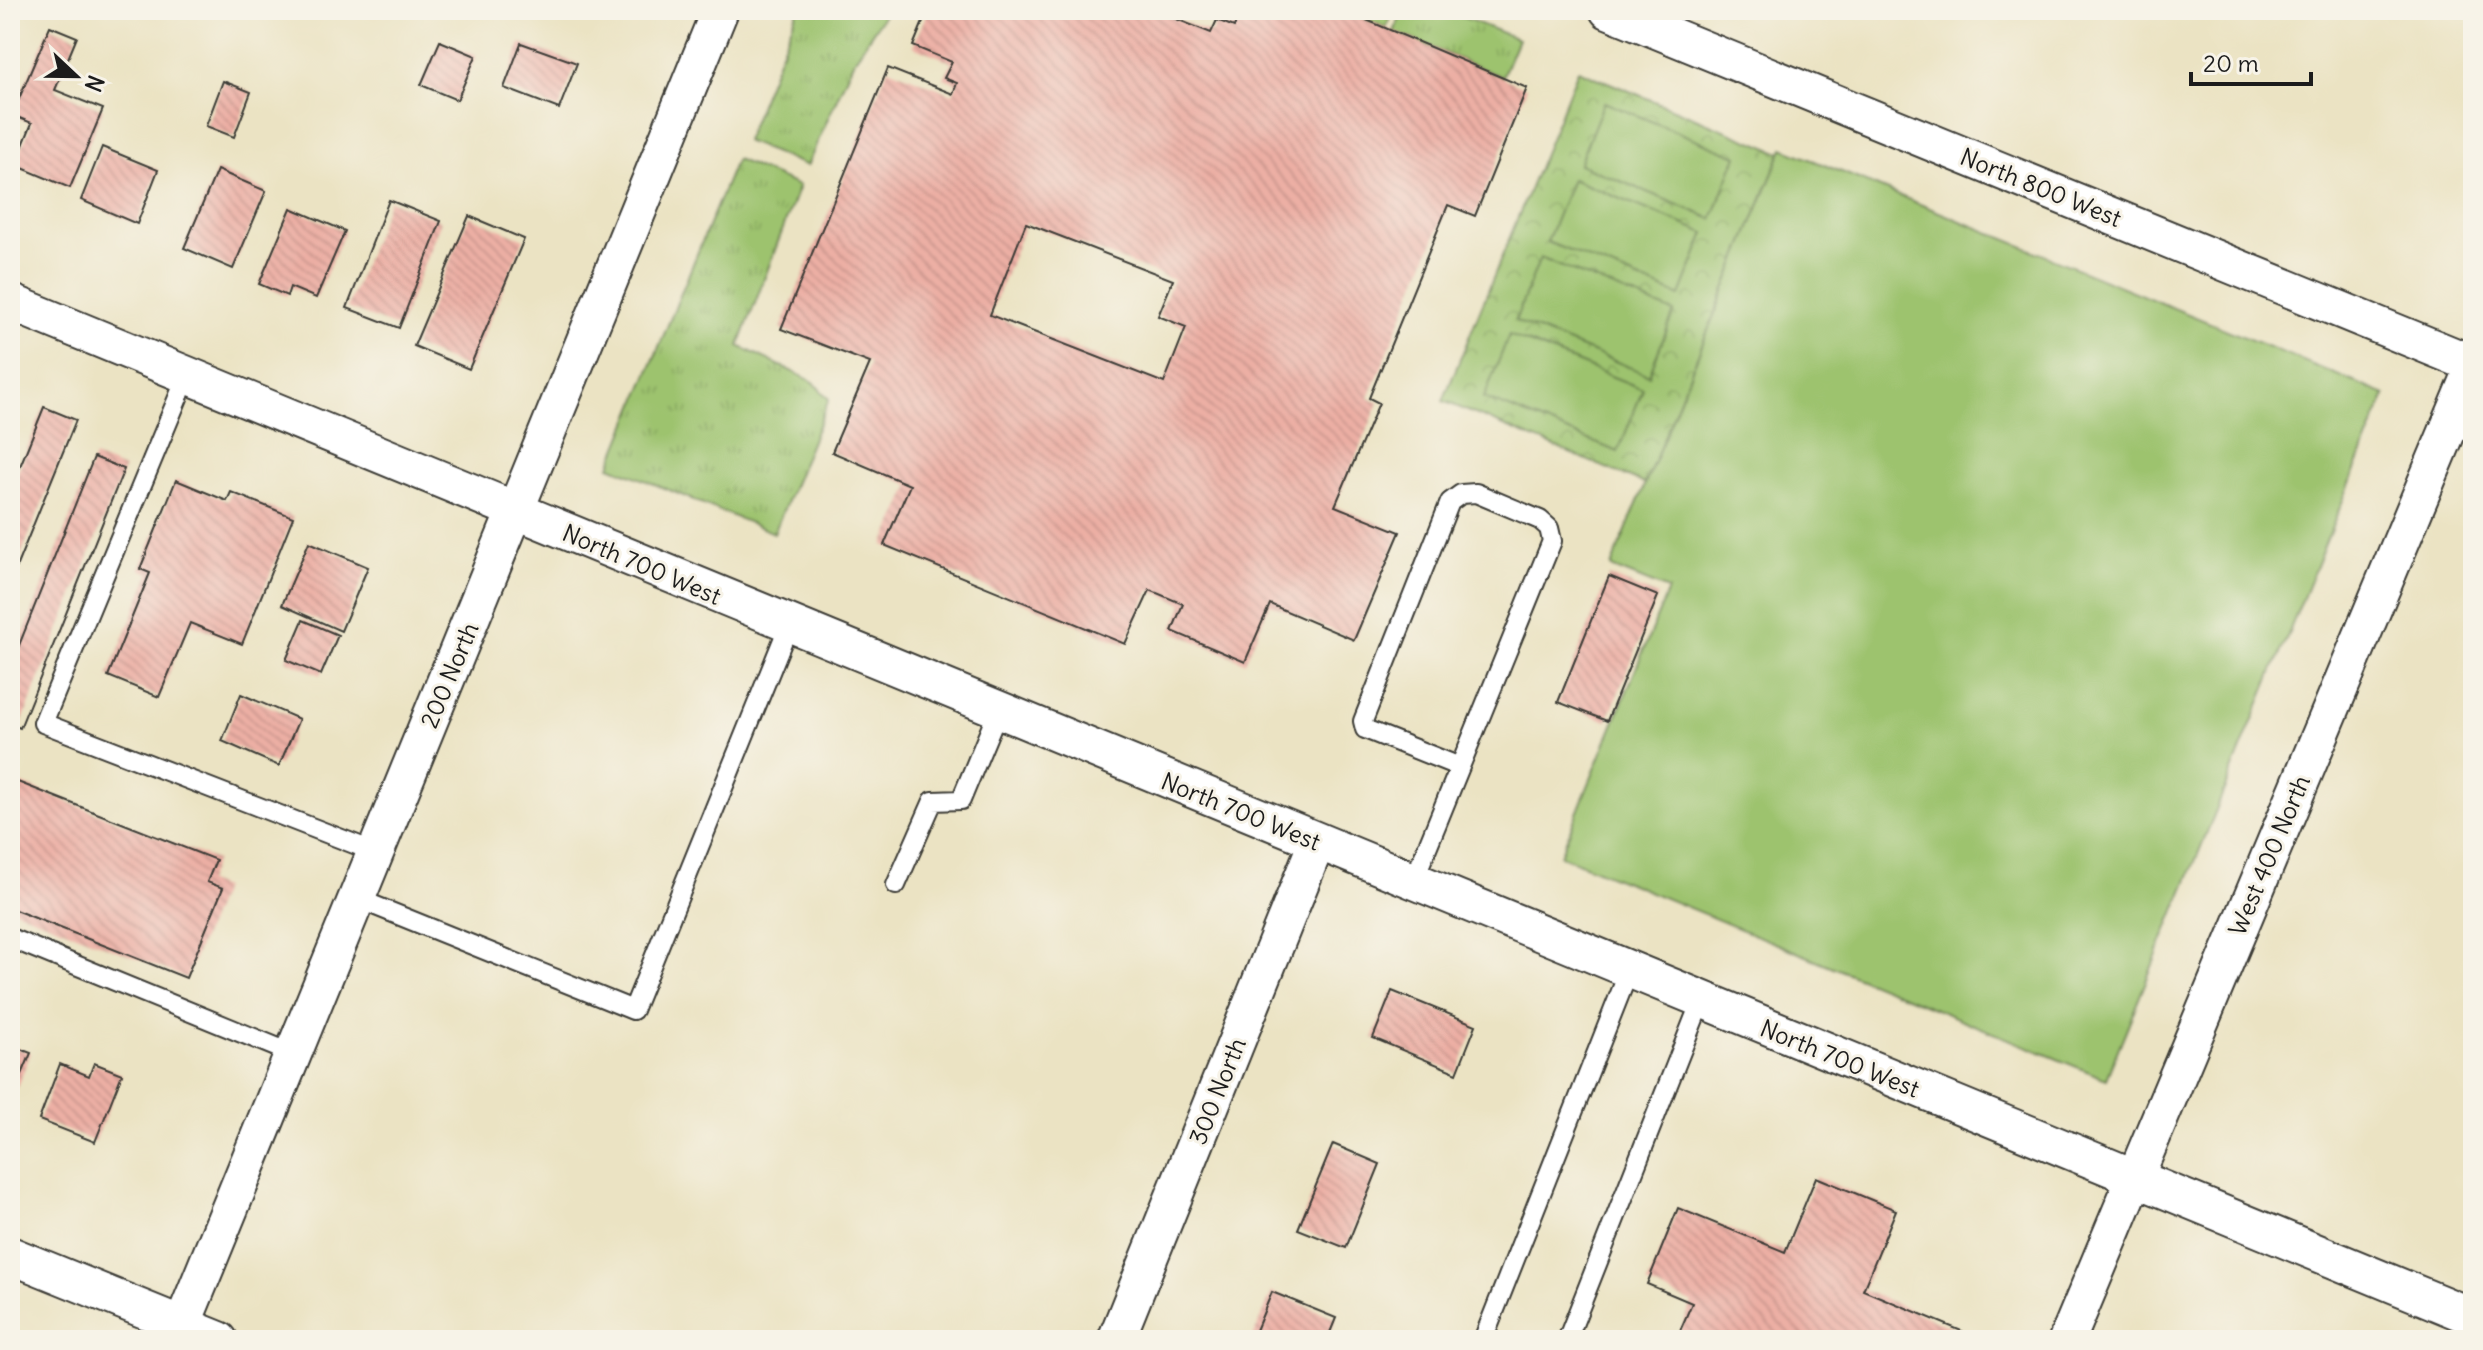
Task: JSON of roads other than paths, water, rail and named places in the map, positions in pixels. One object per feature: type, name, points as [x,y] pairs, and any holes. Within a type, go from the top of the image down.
[{"type":"street","name":"200 North","points":[[180,1332],[720,10]]},
{"type":"street","name":"North 800 West","points":[[1608,10],[1656,19],[2473,364]]},
{"type":"street","name":"North 700 West","points":[[10,302],[2473,1317]]},
{"type":"street","name":"West 400 North","points":[[2067,1340],[2473,370]]},
{"type":"street","name":"300 North","points":[[1116,1340],[1317,842]]},
{"type":"street","points":[[10,1255],[180,1332],[219,1340]]},
{"type":"lane","points":[[187,376],[43,723],[375,852]]},
{"type":"lane","points":[[1413,882],[1460,767],[1552,541],[1549,528],[1540,520],[1476,493],[1461,494],[1450,502],[1363,721],[1365,729],[1460,767]]},
{"type":"lane","points":[[356,898],[633,1010],[789,625]]},
{"type":"lane","points":[[896,885],[933,801],[961,800],[998,711]]},
{"type":"lane","points":[[10,938],[293,1054]]},
{"type":"lane","points":[[1483,1340],[1629,971]]},
{"type":"lane","points":[[1567,1340],[1701,1001]]}]
